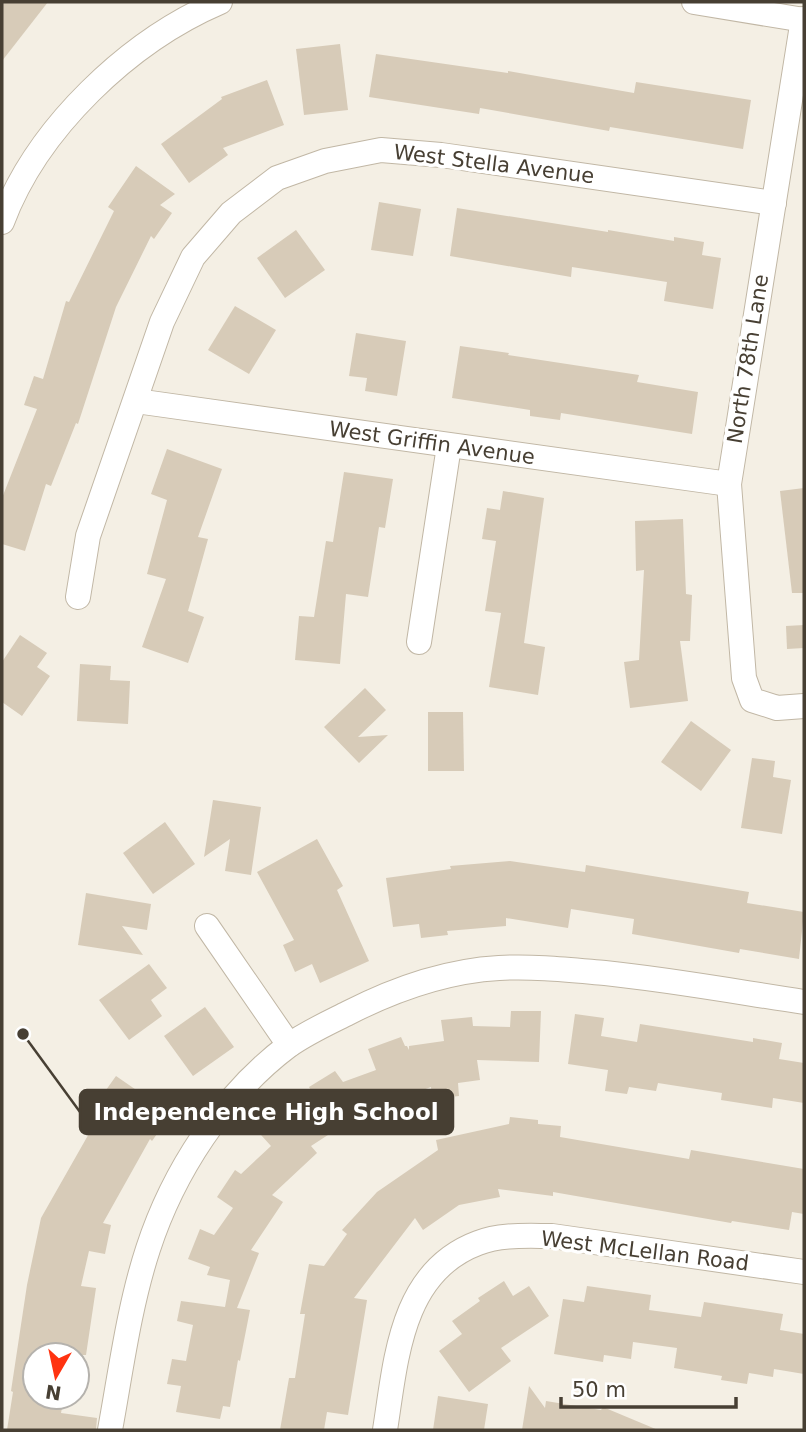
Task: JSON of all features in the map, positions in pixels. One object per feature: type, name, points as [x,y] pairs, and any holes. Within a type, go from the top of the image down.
[{"type":"street","points":[[2,222],[7,194],[62,121],[110,74],[177,23],[220,2]]},
{"type":"street","points":[[694,2],[804,20]]},
{"type":"street","name":"North 78th Lane","points":[[804,20],[729,484],[744,678],[752,700],[777,708],[804,706]]},
{"type":"street","name":"West Stella Avenue","points":[[78,597],[88,536],[162,322],[193,257],[230,213],[277,178],[325,161],[381,150],[441,155],[774,203]]},
{"type":"street","name":"West Griffin Avenue","points":[[136,401],[729,484]]},
{"type":"street","points":[[419,642],[449,446]]},
{"type":"street","points":[[207,926],[289,1045]]},
{"type":"street","points":[[110,1430],[134,1301],[148,1248],[167,1200],[198,1147],[229,1102],[289,1045],[382,996],[448,974],[500,968],[562,969],[651,978],[804,1002]]},
{"type":"street","name":"West McLellan Road","points":[[385,1430],[399,1342],[410,1307],[423,1286],[448,1258],[478,1243],[512,1236],[552,1236],[804,1272]]},
{"type":"building","points":[[2,2],[48,2],[2,61]]},
{"type":"building","points":[[340,44],[348,110],[304,115],[296,49]]},
{"type":"building","points":[[376,54],[508,71],[634,93],[636,82],[751,100],[743,149],[610,127],[609,131],[480,108],[479,114],[369,97]]},
{"type":"building","points":[[267,80],[284,125],[223,148],[228,155],[189,183],[161,144],[222,99],[221,97]]},
{"type":"building","points":[[136,166],[175,194],[160,205],[172,213],[154,239],[151,236],[116,307],[78,424],[76,423],[51,486],[46,484],[25,551],[2,544],[2,498],[37,409],[24,405],[34,376],[43,379],[66,301],[69,302],[114,211],[108,207]]},
{"type":"building","points":[[379,202],[421,209],[413,256],[371,250]]},
{"type":"building","points":[[457,208],[608,232],[674,241],[674,237],[704,242],[702,255],[721,258],[713,309],[664,301],[667,282],[572,267],[571,277],[450,256]]},
{"type":"building","points":[[296,230],[325,270],[285,298],[257,258]]},
{"type":"building","points":[[235,306],[276,330],[249,374],[208,350]]},
{"type":"building","points":[[356,333],[406,341],[397,396],[365,391],[367,378],[349,376]]},
{"type":"building","points":[[460,346],[639,375],[637,382],[698,392],[692,434],[561,413],[560,420],[530,416],[530,410],[452,398]]},
{"type":"building","points":[[167,449],[222,469],[198,537],[208,539],[188,611],[204,617],[188,663],[142,647],[166,579],[147,574],[167,500],[151,494]]},
{"type":"building","points":[[344,472],[393,479],[385,528],[379,527],[368,597],[346,594],[340,664],[295,660],[299,616],[314,617],[326,541],[333,542]]},
{"type":"building","points":[[804,488],[804,593],[792,593],[780,491]]},
{"type":"building","points":[[503,491],[544,498],[524,643],[545,647],[538,695],[489,687],[501,613],[485,611],[496,541],[482,539],[487,508],[500,510]]},
{"type":"building","points":[[683,519],[686,594],[692,595],[690,641],[680,641],[688,701],[630,708],[624,662],[639,660],[644,570],[636,571],[635,521]]},
{"type":"building","points":[[804,625],[804,648],[787,649],[786,626]]},
{"type":"building","points":[[20,635],[47,653],[37,667],[50,676],[22,716],[2,702],[2,662]]},
{"type":"building","points":[[80,664],[111,666],[110,680],[130,681],[128,724],[77,721]]},
{"type":"building","points":[[365,688],[386,710],[358,737],[388,735],[359,763],[324,727]]},
{"type":"building","points":[[428,712],[463,712],[464,771],[428,771]]},
{"type":"building","points":[[691,721],[731,750],[701,791],[661,762]]},
{"type":"building","points":[[752,758],[775,761],[773,777],[791,780],[782,834],[741,828]]},
{"type":"building","points":[[213,800],[261,807],[251,875],[225,871],[230,839],[204,857]]},
{"type":"building","points":[[165,822],[195,864],[153,894],[123,853]]},
{"type":"building","points":[[317,839],[343,886],[337,890],[369,961],[320,983],[312,964],[295,972],[283,945],[294,940],[257,872]]},
{"type":"building","points":[[510,861],[585,872],[586,865],[749,892],[747,903],[804,912],[799,959],[740,949],[739,953],[632,934],[634,919],[571,909],[568,928],[506,918],[506,926],[447,931],[448,935],[421,938],[419,924],[393,927],[386,878],[451,869],[450,866]]},
{"type":"building","points":[[86,893],[151,904],[147,930],[122,926],[143,955],[78,945]]},
{"type":"building","points":[[149,964],[167,988],[151,1000],[162,1016],[129,1040],[99,1000]]},
{"type":"building","points":[[205,1007],[234,1047],[193,1076],[164,1036]]},
{"type":"building","points":[[511,1011],[541,1011],[539,1062],[477,1060],[480,1080],[458,1083],[459,1096],[432,1099],[431,1087],[365,1111],[311,1146],[317,1153],[272,1195],[283,1202],[251,1250],[259,1253],[237,1308],[250,1310],[230,1407],[223,1406],[220,1419],[176,1412],[181,1386],[167,1384],[172,1359],[186,1361],[193,1325],[177,1321],[181,1301],[225,1307],[230,1280],[207,1275],[210,1267],[188,1259],[200,1229],[214,1235],[233,1208],[217,1197],[235,1170],[241,1174],[271,1146],[261,1135],[281,1115],[285,1119],[316,1099],[309,1087],[335,1071],[343,1082],[376,1070],[368,1049],[401,1037],[409,1050],[409,1046],[444,1041],[441,1020],[472,1017],[473,1026],[510,1027]]},
{"type":"building","points":[[575,1014],[604,1018],[601,1036],[637,1042],[640,1024],[753,1042],[753,1038],[782,1043],[779,1059],[804,1063],[804,1103],[773,1098],[772,1108],[721,1100],[722,1093],[658,1083],[656,1091],[629,1087],[627,1094],[605,1091],[608,1070],[568,1064]]},
{"type":"building","points":[[116,1076],[171,1114],[152,1141],[150,1139],[103,1223],[111,1225],[105,1254],[89,1251],[81,1286],[96,1288],[88,1341],[21,1341],[21,1411],[61,1411],[97,1418],[96,1430],[7,1430],[27,1285],[41,1218],[95,1123],[86,1118]]},
{"type":"building","points":[[510,1117],[561,1126],[560,1137],[689,1159],[691,1150],[804,1169],[804,1214],[792,1212],[789,1230],[732,1221],[731,1223],[553,1192],[553,1196],[498,1189],[500,1197],[459,1205],[423,1230],[415,1218],[354,1298],[367,1300],[348,1415],[327,1412],[324,1430],[280,1430],[289,1378],[295,1378],[305,1314],[300,1314],[309,1264],[324,1266],[347,1234],[342,1230],[377,1192],[438,1150],[436,1140],[509,1124]]},
{"type":"building","points":[[504,1281],[513,1296],[529,1286],[549,1316],[501,1348],[511,1361],[469,1392],[439,1351],[462,1334],[452,1321],[480,1301],[478,1298]]},
{"type":"building","points":[[587,1286],[651,1295],[649,1310],[701,1317],[704,1302],[783,1314],[780,1330],[804,1334],[804,1374],[774,1369],[773,1377],[749,1373],[747,1384],[721,1380],[722,1376],[674,1368],[677,1348],[633,1342],[631,1359],[604,1355],[603,1362],[554,1354],[563,1299],[584,1302]]},
{"type":"building","points":[[529,1386],[545,1408],[546,1401],[601,1410],[603,1407],[658,1430],[522,1430]]},
{"type":"building","points":[[438,1396],[488,1404],[484,1430],[433,1430]]},
{"type":"place","name":"Independence High School","points":[[23,1034]]}]
